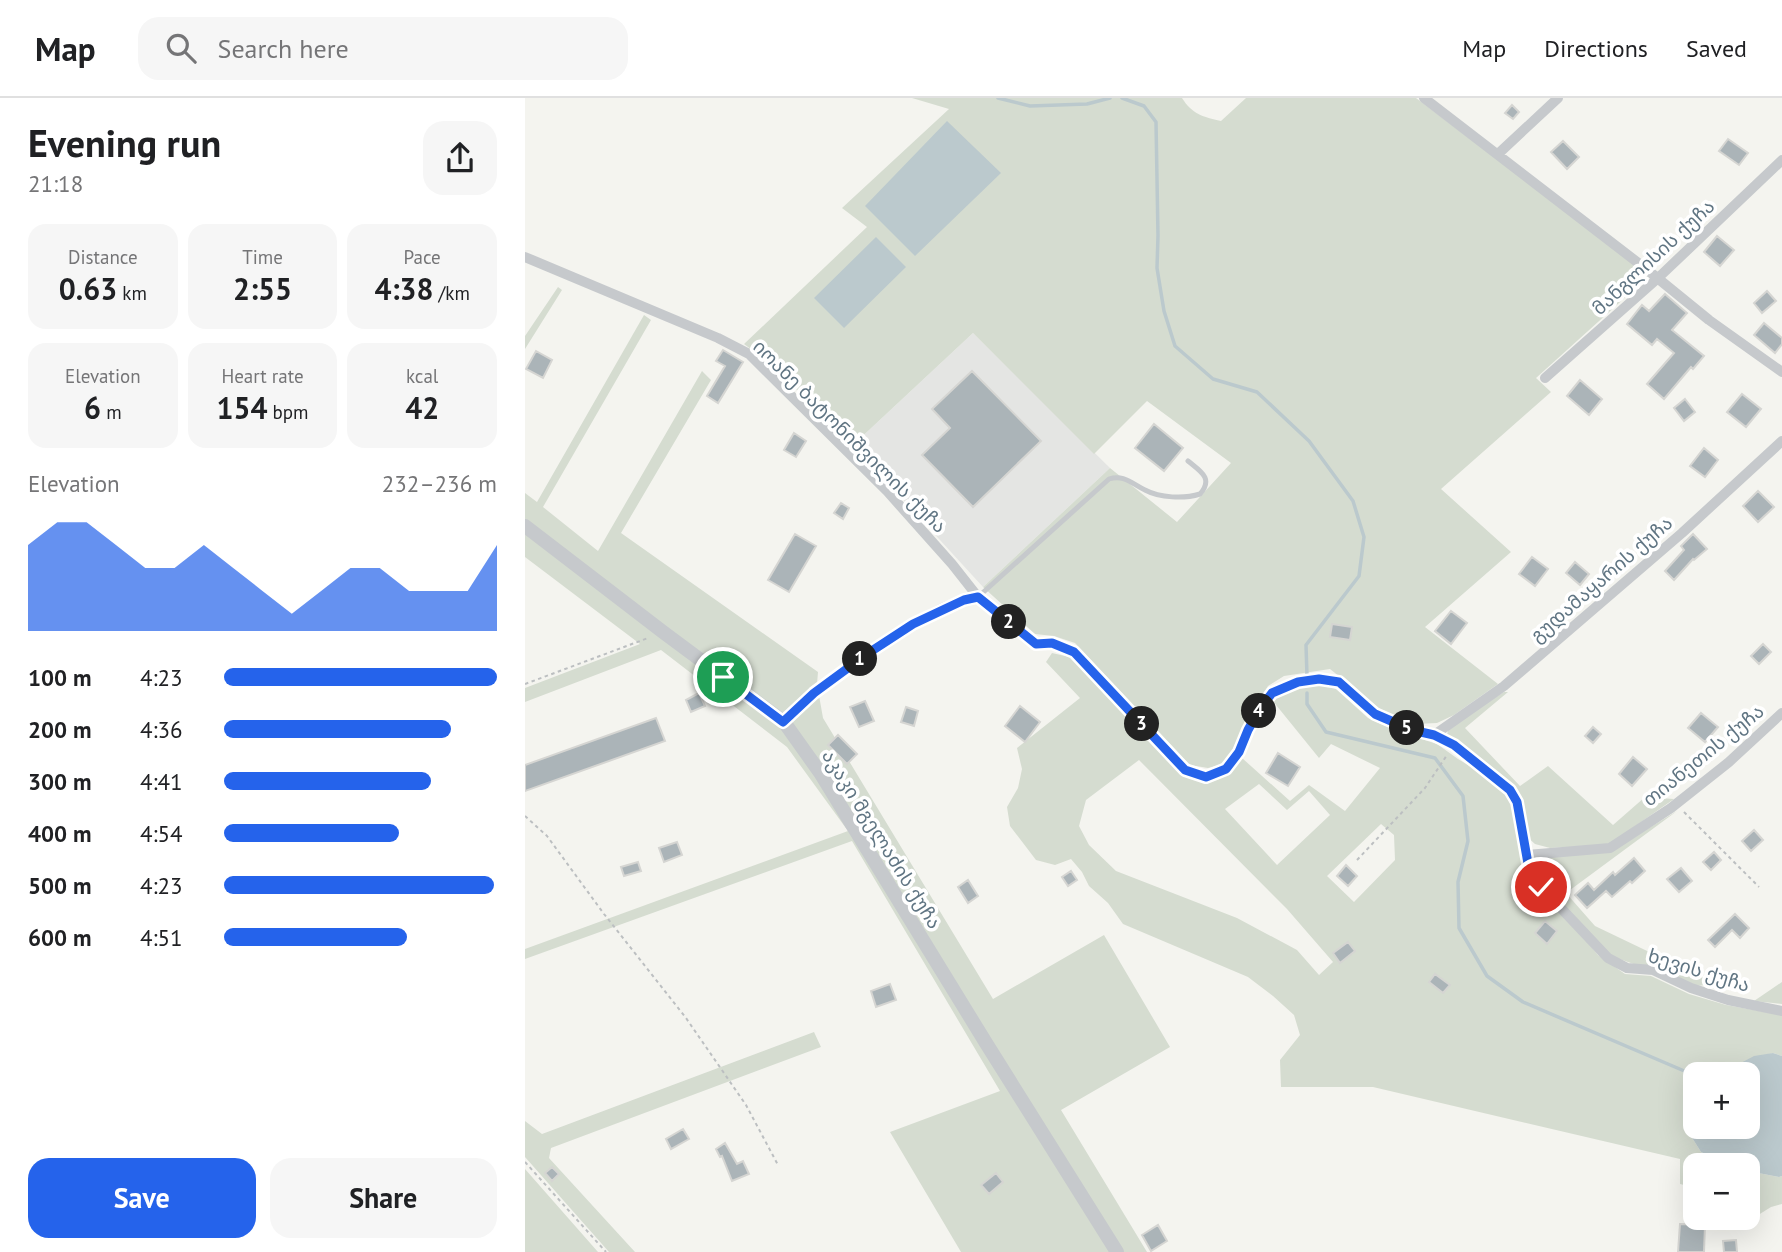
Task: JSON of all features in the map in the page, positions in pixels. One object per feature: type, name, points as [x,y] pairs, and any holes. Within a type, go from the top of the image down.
[{"type":"street","points":[[1424,98],[1709,320],[1782,372]]},
{"type":"street","points":[[1498,154],[1558,98]]},
{"type":"street","name":"მანგლისის ქუჩა","points":[[1545,379],[1658,278],[1782,160]]},
{"type":"street","name":"იოანე ბატონიშვილის ქუჩა","points":[[525,257],[718,338],[749,354],[887,491],[978,597],[1036,644],[1052,643],[1074,652],[1185,770],[1206,777],[1226,769],[1239,752],[1259,710],[1272,693],[1298,682],[1319,679],[1339,682],[1375,714],[1412,730],[1434,735]]},
{"type":"street","name":"გუდამაყარის ქუჩა","points":[[1434,735],[1504,686],[1682,533],[1782,441]]},
{"type":"street","name":"აკაკი მგელაძის ქუჩა","points":[[525,526],[783,722],[821,774],[1118,1252]]},
{"type":"street","points":[[783,722],[814,693],[913,624],[964,600],[978,597]]},
{"type":"street","name":"თიანეთის ქუჩა","points":[[1527,855],[1610,848],[1676,804],[1729,762],[1782,713]]},
{"type":"street","name":"ხევის ქუჩა","points":[[1434,735],[1454,745],[1510,790],[1517,802],[1529,869],[1541,887],[1608,958],[1627,968],[1653,970],[1691,988],[1728,1000],[1782,1011]]},
{"type":"lane","points":[[978,597],[1109,479],[1117,477],[1128,480],[1158,495],[1179,497],[1200,494],[1206,487],[1206,480],[1202,472],[1188,461]]},
{"type":"path","points":[[525,684],[663,632]]},
{"type":"path","points":[[1357,860],[1425,788],[1454,745]]},
{"type":"path","points":[[1676,804],[1759,887]]},
{"type":"path","points":[[525,816],[547,836],[686,1018],[746,1105],[778,1165]]},
{"type":"path","points":[[525,1162],[606,1252]]},
{"type":"shaded area","points":[[912,98],[1182,98],[1199,114],[1221,121],[1246,98],[1416,98],[1650,275],[1536,378],[1551,392],[1441,489],[1511,552],[1425,627],[1498,684],[1454,715],[1437,723],[1416,724],[1390,717],[1330,669],[1284,676],[1268,686],[1229,757],[1220,765],[1208,768],[1190,765],[1075,643],[1054,636],[1035,634],[983,587],[1110,468],[1177,522],[1231,463],[1147,401],[1094,454],[973,333],[853,445],[767,361],[744,344],[867,227],[842,208],[949,109]]},
{"type":"shaded area","points":[[947,121],[1001,173],[915,256],[865,206]]},
{"type":"shaded area","points":[[876,237],[906,267],[844,328],[814,298]]},
{"type":"shaded area","points":[[558,287],[562,290],[525,349],[525,336]]},
{"type":"shaded area","points":[[644,315],[651,320],[543,507],[598,551],[702,371],[711,380],[621,533],[818,672],[817,684],[823,718],[993,999],[1104,935],[1170,1047],[1061,1110],[1147,1252],[961,1252],[890,1132],[1000,1091],[852,841],[525,959],[525,949],[848,831],[787,747],[661,650],[525,702],[525,688],[640,644],[525,557],[525,493],[537,502]]},
{"type":"shaded area","points":[[973,333],[1110,468],[983,587],[853,445]]},
{"type":"shaded area","points":[[1052,653],[1074,658],[1184,776],[1203,781],[1217,780],[1242,758],[1290,801],[1309,785],[1345,811],[1380,768],[1331,744],[1319,758],[1272,700],[1293,688],[1322,684],[1336,689],[1368,718],[1437,744],[1496,782],[1507,793],[1514,809],[1523,865],[1598,955],[1625,974],[1651,976],[1689,994],[1726,1005],[1782,1015],[1782,1056],[1773,1053],[1748,1062],[1683,1062],[1683,1139],[1693,1139],[1703,1153],[1683,1153],[1683,1185],[1680,1184],[1680,1159],[1373,1087],[1281,1087],[1280,1060],[1300,1035],[1294,1015],[1248,977],[1123,924],[1108,903],[1089,886],[1071,859],[1055,865],[1036,860],[1010,826],[1007,807],[1018,788],[1022,769],[1017,748],[1080,698],[1046,662]],"holes":[[[1139,760],[1287,909],[1333,962],[1319,975],[1297,950],[1237,918],[1116,871],[1089,845],[1079,826],[1086,800]],[[1259,784],[1287,810],[1309,791],[1330,815],[1277,865],[1225,809]],[[1381,824],[1394,835],[1395,860],[1354,902],[1327,876]]]},
{"type":"shaded area","points":[[1508,692],[1465,728],[1520,786],[1548,766],[1613,825],[1645,797],[1674,799],[1608,845],[1550,848],[1535,844],[1524,834],[1521,799],[1511,786],[1447,735],[1449,726]]},
{"type":"shaded area","points":[[1677,811],[1566,893],[1595,926],[1716,984],[1696,986],[1611,956],[1545,886],[1533,869],[1531,859],[1611,851]]},
{"type":"shaded area","points":[[1782,982],[1782,1004],[1754,1001]]},
{"type":"shaded area","points":[[814,1032],[821,1047],[551,1148],[549,1158],[635,1252],[609,1252],[525,1157],[525,1121],[542,1134]]},
{"type":"shaded area","points":[[1773,1053],[1782,1056],[1782,1176],[1779,1177],[1760,1173],[1760,1153],[1703,1153],[1693,1139],[1760,1139],[1760,1062],[1743,1062],[1754,1056]]},
{"type":"shaded area","points":[[525,1169],[598,1252],[525,1252]]},
{"type":"shaded area","points":[[1760,1173],[1782,1176],[1782,1204],[1760,1214]]},
{"type":"building","points":[[1512,105],[1519,112],[1513,119],[1505,113]]},
{"type":"building","points":[[1728,139],[1748,153],[1739,165],[1719,151]]},
{"type":"building","points":[[1563,141],[1579,157],[1567,169],[1551,152]]},
{"type":"building","points":[[1717,236],[1734,250],[1720,266],[1704,252]]},
{"type":"building","points":[[1633,269],[1640,274],[1620,296],[1613,289]]},
{"type":"building","points":[[1767,291],[1776,301],[1762,313],[1754,303]]},
{"type":"building","points":[[1665,294],[1687,313],[1672,330],[1704,356],[1664,399],[1647,384],[1674,353],[1657,339],[1652,345],[1627,324],[1642,305],[1649,311]]},
{"type":"building","points":[[1764,323],[1782,338],[1782,344],[1775,353],[1754,335]]},
{"type":"building","points":[[723,350],[743,362],[718,403],[707,396],[725,366],[716,361]]},
{"type":"building","points":[[536,351],[552,360],[543,378],[526,369]]},
{"type":"building","points":[[972,371],[1041,441],[973,507],[922,455],[950,428],[932,409]]},
{"type":"building","points":[[1580,380],[1602,399],[1589,415],[1567,396]]},
{"type":"building","points":[[1742,394],[1761,409],[1746,427],[1727,412]]},
{"type":"building","points":[[1685,399],[1695,412],[1684,421],[1674,408]]},
{"type":"building","points":[[1154,424],[1183,448],[1164,471],[1135,448]]},
{"type":"building","points":[[794,433],[806,441],[796,457],[784,450]]},
{"type":"building","points":[[1704,448],[1718,460],[1705,477],[1690,466]]},
{"type":"building","points":[[1758,491],[1774,507],[1758,522],[1743,506]]},
{"type":"building","points":[[841,503],[849,508],[843,519],[834,513]]},
{"type":"building","points":[[795,534],[816,546],[789,592],[768,580]]},
{"type":"building","points":[[1693,534],[1707,549],[1693,559],[1674,580],[1665,571],[1684,550],[1681,546]]},
{"type":"building","points":[[1532,557],[1548,569],[1535,586],[1519,574]]},
{"type":"building","points":[[1575,562],[1589,574],[1580,585],[1566,573]]},
{"type":"building","points":[[1451,611],[1467,623],[1451,644],[1435,631]]},
{"type":"building","points":[[1332,624],[1352,627],[1350,640],[1330,637]]},
{"type":"building","points":[[1763,644],[1771,652],[1759,664],[1751,656]]},
{"type":"building","points":[[699,693],[705,706],[691,712],[686,700]]},
{"type":"building","points":[[865,701],[874,721],[859,727],[850,707]]},
{"type":"building","points":[[1020,706],[1040,722],[1025,742],[1005,726]]},
{"type":"building","points":[[906,707],[918,711],[914,726],[901,722]]},
{"type":"building","points":[[1701,713],[1718,727],[1705,742],[1688,728]]},
{"type":"building","points":[[656,718],[665,741],[525,791],[525,765]]},
{"type":"building","points":[[1593,727],[1601,734],[1593,743],[1585,736]]},
{"type":"building","points":[[838,735],[857,754],[847,764],[828,745]]},
{"type":"building","points":[[1278,753],[1300,767],[1288,786],[1266,773]]},
{"type":"building","points":[[1633,757],[1647,769],[1632,786],[1619,774]]},
{"type":"building","points":[[1754,830],[1763,840],[1751,851],[1742,841]]},
{"type":"building","points":[[677,842],[682,855],[664,862],[659,848]]},
{"type":"building","points":[[1714,852],[1721,860],[1711,870],[1703,862]]},
{"type":"building","points":[[1634,858],[1645,871],[1612,897],[1606,891],[1587,908],[1575,895],[1588,883],[1594,890],[1613,872],[1615,875]]},
{"type":"building","points":[[638,862],[641,871],[624,876],[621,867]]},
{"type":"building","points":[[1346,865],[1357,876],[1348,886],[1337,876]]},
{"type":"building","points":[[1681,868],[1692,881],[1679,892],[1667,879]]},
{"type":"building","points":[[1071,871],[1077,880],[1068,886],[1062,877]]},
{"type":"building","points":[[968,880],[978,896],[968,903],[958,887]]},
{"type":"building","points":[[1735,914],[1749,928],[1740,938],[1732,930],[1715,947],[1708,940]]},
{"type":"building","points":[[1545,921],[1557,931],[1547,944],[1535,933]]},
{"type":"building","points":[[1348,942],[1355,951],[1340,963],[1333,953]]},
{"type":"building","points":[[1435,974],[1450,985],[1443,993],[1429,982]]},
{"type":"building","points":[[890,984],[896,1000],[876,1007],[871,991]]},
{"type":"building","points":[[683,1129],[689,1139],[671,1149],[666,1139]]},
{"type":"building","points":[[725,1143],[737,1164],[743,1161],[749,1174],[732,1181],[722,1156],[720,1157],[716,1149]]},
{"type":"building","points":[[552,1167],[559,1174],[552,1181],[545,1173]]},
{"type":"building","points":[[996,1173],[1003,1182],[989,1194],[981,1185]]},
{"type":"building","points":[[1680,1224],[1683,1224],[1683,1230],[1705,1230],[1704,1252],[1678,1252]]},
{"type":"building","points":[[1158,1225],[1167,1241],[1151,1251],[1142,1235]]},
{"type":"building","points":[[1736,1240],[1737,1252],[1724,1252],[1723,1241]]},
{"type":"waterway","points":[[998,98],[1030,106],[1087,104],[1110,98]]},
{"type":"waterway","points":[[1122,98],[1144,106],[1156,122],[1157,268],[1164,311],[1175,346],[1213,379],[1257,392],[1309,441],[1353,501],[1364,537],[1359,576],[1306,645],[1307,676]]},
{"type":"waterway","points":[[1307,693],[1307,704],[1326,732],[1435,758],[1463,796],[1468,841],[1458,882],[1459,928],[1487,976],[1523,1002],[1683,1070]]},
{"type":"route","points":[[723,677],[783,722],[814,693],[913,624],[964,600],[978,597],[1036,644],[1052,643],[1074,652],[1185,770],[1206,777],[1226,769],[1239,752],[1259,710],[1272,693],[1298,682],[1319,679],[1339,682],[1375,714],[1454,745],[1510,790],[1517,802],[1529,869],[1541,887]]}]
